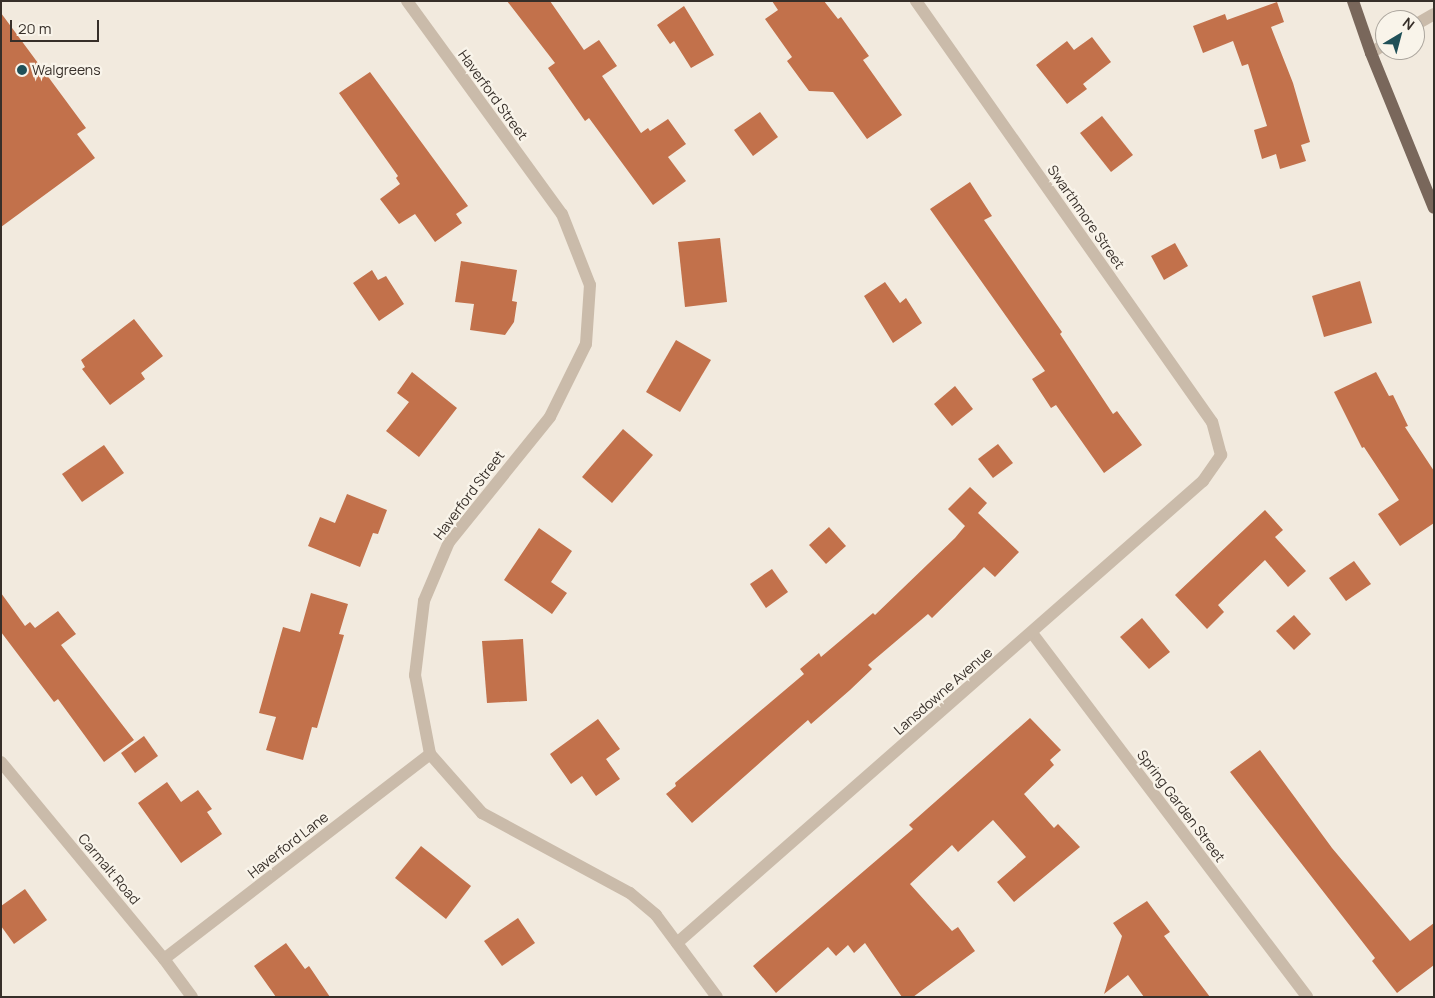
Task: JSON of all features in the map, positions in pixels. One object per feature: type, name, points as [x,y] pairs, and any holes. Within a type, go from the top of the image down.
[{"type":"main road","points":[[1353,1],[1371,53],[1434,208]]},
{"type":"street","name":"Haverford Street","points":[[407,1],[562,214],[590,285],[586,344],[550,417],[449,542],[424,601],[415,675],[430,754]]},
{"type":"street","name":"Swarthmore Street","points":[[916,1],[1212,422],[1221,455]]},
{"type":"street","points":[[1371,53],[1375,50]]},
{"type":"street","name":"Lansdowne Avenue","points":[[677,943],[1203,481],[1221,455]]},
{"type":"street","name":"Spring Garden Street","points":[[1032,633],[1307,997]]},
{"type":"street","points":[[430,754],[482,812],[630,893],[656,915],[717,997]]},
{"type":"street","name":"Haverford Lane","points":[[164,959],[430,754]]},
{"type":"street","name":"Carmalt Road","points":[[1,762],[164,959],[192,997]]},
{"type":"building","points":[[507,1],[550,1],[584,50],[599,40],[617,66],[602,76],[641,133],[648,128],[650,131],[668,119],[686,144],[668,157],[686,181],[653,205],[589,118],[585,121],[548,68],[555,63]]},
{"type":"building","points":[[772,1],[824,1],[838,19],[841,17],[869,56],[863,60],[902,115],[867,139],[833,92],[809,91],[787,61],[792,57],[765,19],[778,10]]},
{"type":"building","points":[[1277,2],[1284,22],[1271,27],[1293,83],[1310,142],[1301,145],[1306,161],[1280,169],[1276,154],[1262,159],[1254,130],[1267,126],[1248,64],[1242,66],[1233,41],[1203,53],[1193,26],[1225,14],[1227,20]]},
{"type":"building","points":[[684,6],[714,55],[691,68],[674,41],[670,44],[657,25]]},
{"type":"building","name":"Walgreens","points":[[1,13],[86,128],[77,134],[95,158],[1,227]]},
{"type":"building","points":[[1092,37],[1111,62],[1083,84],[1087,89],[1067,104],[1036,65],[1067,41],[1074,50]]},
{"type":"building","points":[[370,72],[468,206],[456,214],[462,223],[435,242],[415,214],[399,224],[380,199],[400,184],[396,178],[398,176],[339,93]]},
{"type":"building","points":[[760,112],[778,137],[753,156],[734,130]]},
{"type":"building","points":[[1102,116],[1133,155],[1111,172],[1080,133]]},
{"type":"building","points":[[970,182],[992,216],[984,220],[1062,332],[1060,334],[1113,414],[1117,411],[1142,445],[1104,473],[1056,405],[1051,408],[1032,379],[1045,371],[930,209]]},
{"type":"building","points":[[720,238],[727,302],[685,307],[678,242]]},
{"type":"building","points":[[1175,243],[1188,266],[1164,280],[1151,256]]},
{"type":"building","points":[[461,261],[517,270],[512,301],[517,302],[514,322],[505,335],[470,330],[474,304],[455,302]]},
{"type":"building","points":[[372,270],[378,280],[386,276],[404,304],[379,321],[353,283]]},
{"type":"building","points":[[1360,281],[1372,323],[1324,337],[1312,296]]},
{"type":"building","points":[[885,282],[900,303],[906,298],[922,323],[893,343],[864,296]]},
{"type":"building","points":[[134,319],[163,356],[141,373],[145,379],[110,405],[82,369],[85,367],[81,360]]},
{"type":"building","points":[[676,340],[711,360],[680,412],[646,392]]},
{"type":"building","points":[[412,372],[457,408],[419,457],[386,431],[409,402],[397,393]]},
{"type":"building","points":[[1376,372],[1389,396],[1393,395],[1408,426],[1405,427],[1434,471],[1434,523],[1400,546],[1378,514],[1399,500],[1364,447],[1362,448],[1334,392]]},
{"type":"building","points":[[955,386],[973,409],[952,426],[934,404]]},
{"type":"building","points":[[623,429],[653,455],[612,503],[582,477]]},
{"type":"building","points":[[998,444],[1013,463],[993,478],[978,459]]},
{"type":"building","points":[[104,445],[124,473],[82,502],[62,474]]},
{"type":"building","points":[[970,487],[987,503],[978,513],[1019,552],[995,577],[984,567],[932,618],[928,614],[868,665],[872,669],[850,690],[811,724],[808,720],[692,823],[666,794],[676,786],[675,783],[804,674],[800,669],[819,653],[821,657],[873,613],[875,615],[955,538],[965,526],[948,509]]},
{"type":"building","points":[[347,494],[387,510],[378,534],[373,533],[360,567],[308,546],[320,517],[335,523]]},
{"type":"building","points":[[1265,510],[1283,530],[1275,537],[1306,571],[1288,587],[1265,560],[1218,605],[1224,612],[1207,629],[1175,595]]},
{"type":"building","points":[[829,527],[846,546],[826,564],[809,545]]},
{"type":"building","points":[[539,528],[572,551],[551,582],[567,593],[552,614],[504,580]]},
{"type":"building","points":[[1354,561],[1371,584],[1346,601],[1329,578]]},
{"type":"building","points":[[772,569],[788,592],[766,608],[750,584]]},
{"type":"building","points":[[1,593],[25,626],[30,622],[35,628],[58,611],[76,634],[61,645],[134,740],[104,762],[58,699],[54,702],[1,632]]},
{"type":"building","points":[[311,593],[348,604],[339,634],[344,635],[317,728],[312,727],[303,760],[266,750],[276,717],[259,713],[283,627],[300,632]]},
{"type":"building","points":[[1294,615],[1311,634],[1294,650],[1276,631]]},
{"type":"building","points":[[1142,618],[1170,652],[1149,669],[1120,637]]},
{"type":"building","points":[[523,639],[527,701],[487,703],[482,641]]},
{"type":"building","points":[[1030,718],[1061,750],[1050,760],[1054,765],[1024,794],[1054,828],[1058,824],[1080,847],[1014,902],[997,882],[1026,857],[993,820],[958,852],[952,845],[910,884],[952,931],[958,927],[975,951],[913,997],[902,997],[865,943],[854,953],[848,945],[836,956],[828,947],[776,993],[753,966],[913,829],[909,825]]},
{"type":"building","points":[[598,719],[620,749],[606,759],[620,779],[596,796],[582,776],[571,784],[550,754]]},
{"type":"building","points":[[144,736],[158,756],[135,773],[121,753]]},
{"type":"building","points":[[1260,750],[1332,848],[1410,941],[1434,923],[1434,965],[1397,993],[1372,961],[1375,958],[1230,772]]},
{"type":"building","points":[[167,782],[181,802],[198,790],[212,809],[207,812],[222,834],[181,863],[138,803]]},
{"type":"building","points":[[421,846],[471,886],[446,919],[395,878]]},
{"type":"building","points":[[25,889],[47,920],[14,944],[1,926],[1,906]]},
{"type":"building","points":[[1147,901],[1170,932],[1164,936],[1210,997],[1144,997],[1128,975],[1104,994],[1122,936],[1113,923]]},
{"type":"building","points":[[518,918],[535,943],[502,966],[484,941]]},
{"type":"building","points":[[286,943],[305,969],[309,966],[330,997],[276,997],[254,966]]},
{"type":"place","name":"Walgreens","points":[[22,70]]}]
